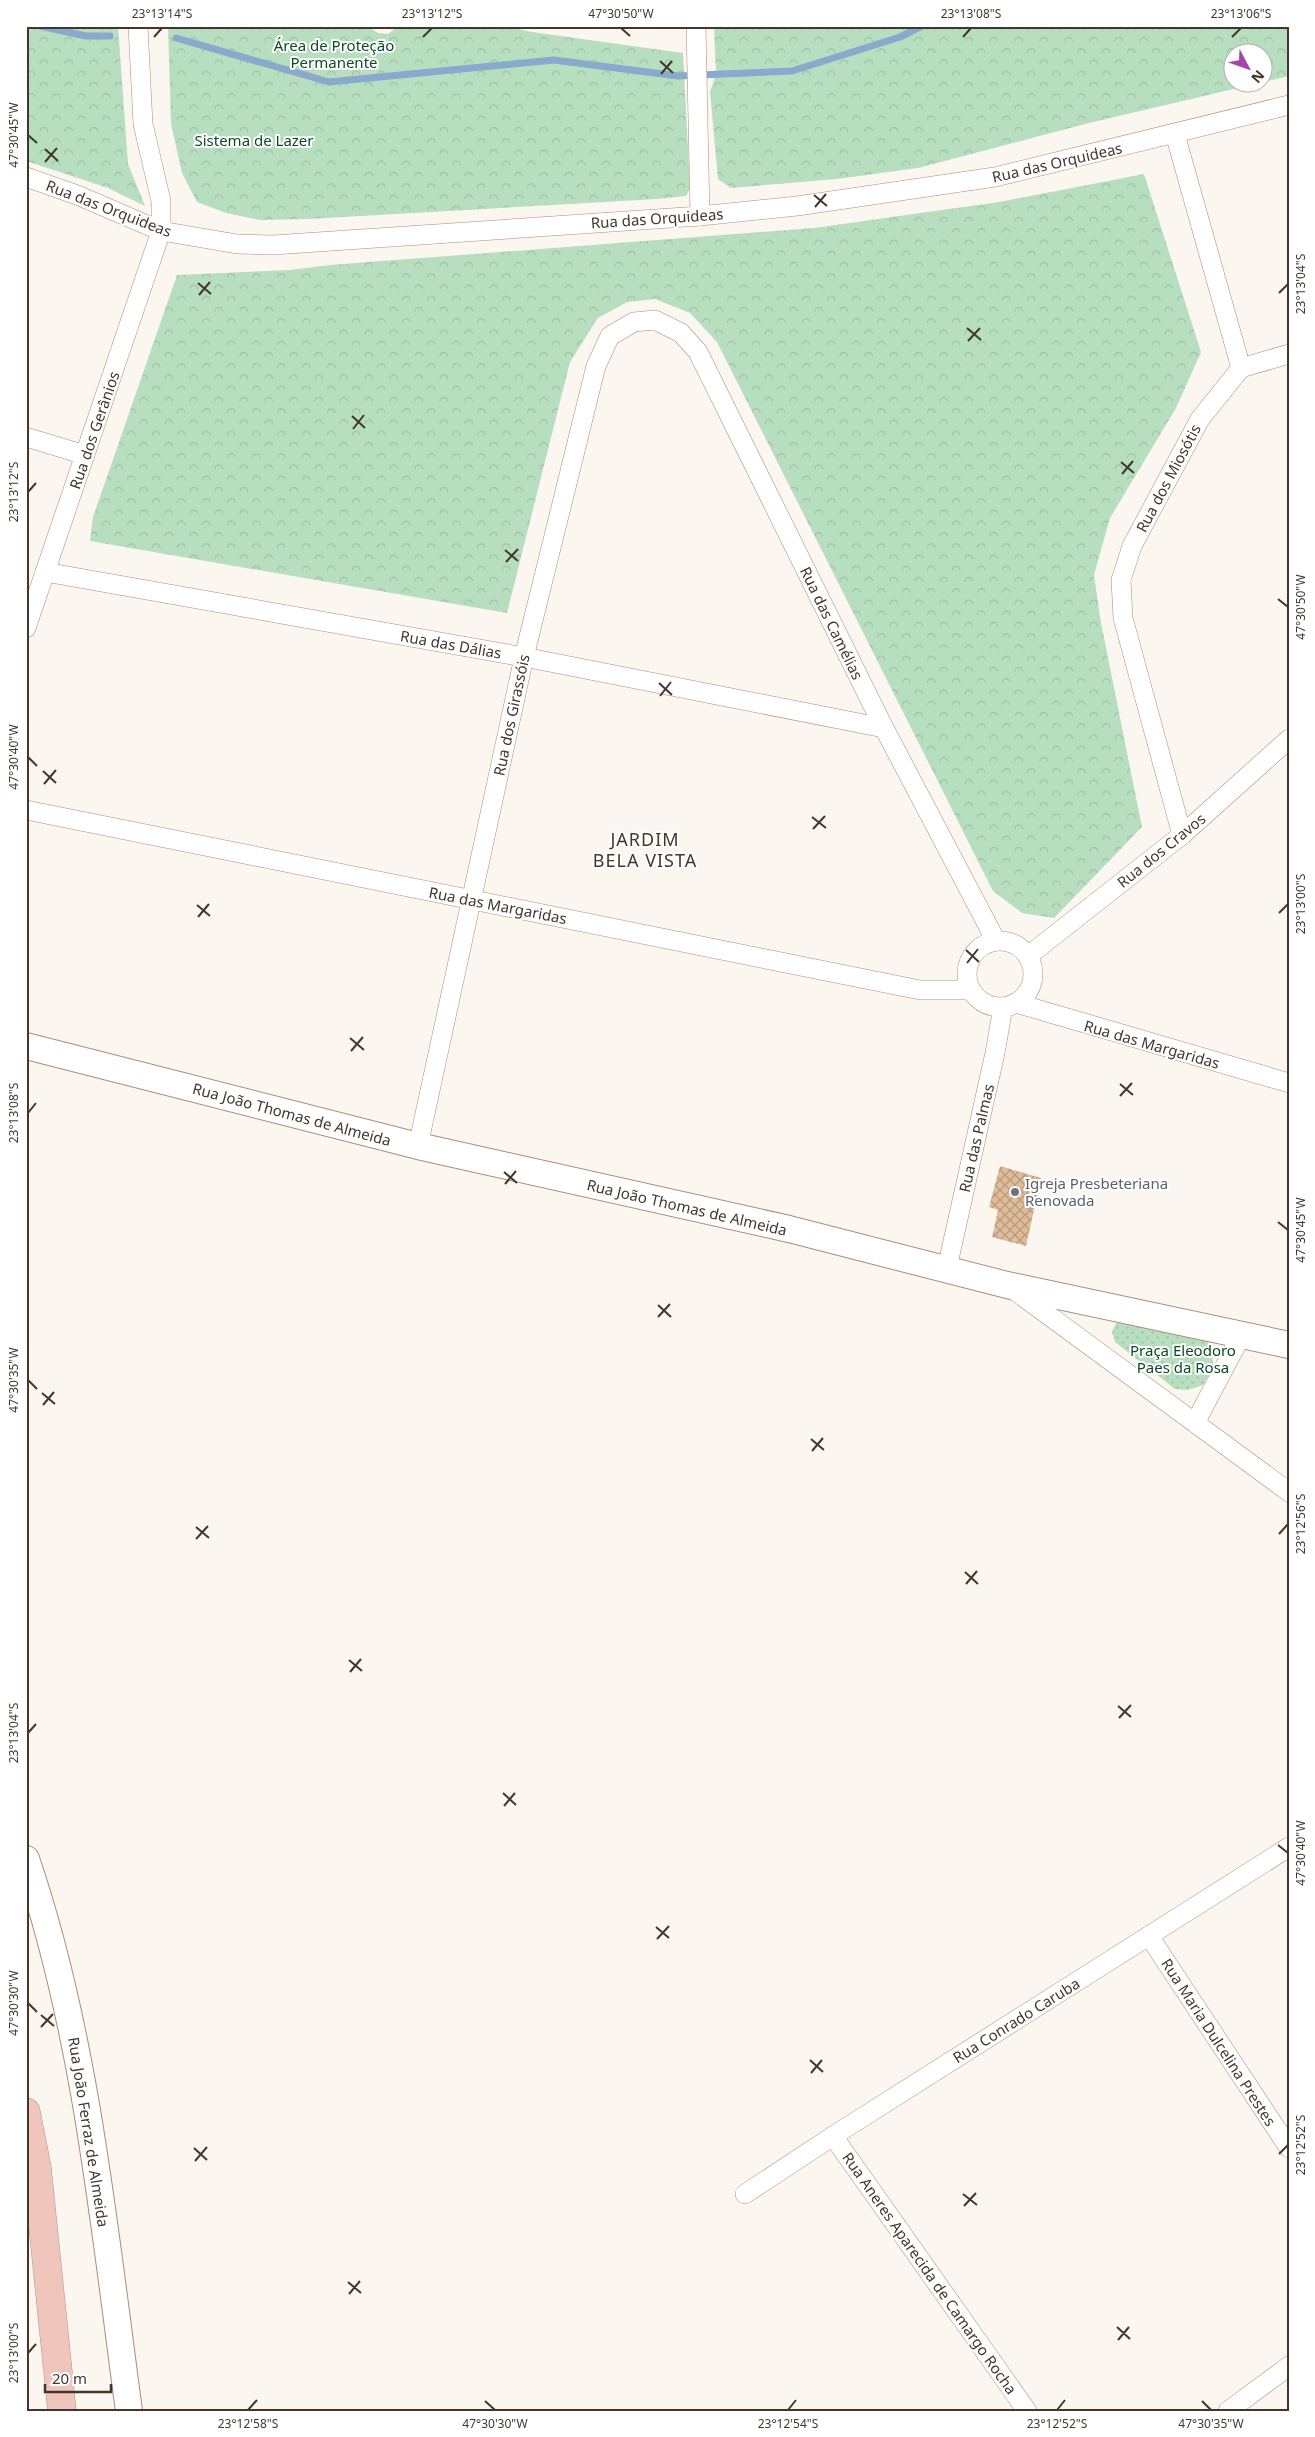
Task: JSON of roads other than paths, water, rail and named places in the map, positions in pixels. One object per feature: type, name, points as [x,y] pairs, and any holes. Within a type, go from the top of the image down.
[{"type":"highway","points":[[26,2112],[37,2168],[62,2411]]},
{"type":"street","name":"Rua dos Gerânios","points":[[26,628],[161,232],[161,201],[143,124],[138,26]]},
{"type":"street","points":[[696,26],[700,216]]},
{"type":"street","name":"Rua das Orquideas","points":[[26,177],[77,195],[161,232],[237,244],[273,246],[700,216],[797,206],[995,177],[1175,134],[1289,104]]},
{"type":"street","points":[[1175,134],[1241,368],[1289,354]]},
{"type":"street","name":"Rua dos Girassóis","points":[[418,1146],[524,657],[596,366],[610,336],[634,322],[655,320]]},
{"type":"street","name":"Rua das Camélias","points":[[655,320],[681,332],[698,352],[884,728],[996,941]]},
{"type":"street","name":"Rua dos Miosótis","points":[[1182,835],[1123,618],[1121,580],[1132,546],[1200,419],[1241,368]]},
{"type":"street","points":[[26,437],[85,455]]},
{"type":"street","name":"Rua das Dálias","points":[[45,572],[524,657],[884,728]]},
{"type":"street","name":"Rua dos Cravos","points":[[1028,956],[1182,835],[1289,739]]},
{"type":"street","name":"Rua das Margaridas","points":[[26,810],[920,990],[970,990]]},
{"type":"street","points":[[996,941],[1013,943],[1028,956],[1032,966],[1033,978],[1030,988],[1010,1005],[984,1004],[970,990],[967,969],[970,959],[976,950],[985,944],[996,941]]},
{"type":"street","name":"Rua das Margaridas","points":[[1010,1005],[1289,1083]]},
{"type":"street","name":"Rua das Palmas","points":[[947,1268],[995,1053],[1010,1005]]},
{"type":"street","name":"Rua João Thomas de Almeida","points":[[26,1046],[418,1146],[779,1227],[947,1268],[1007,1285],[1289,1492]]},
{"type":"street","points":[[1007,1285],[1289,1344]]},
{"type":"street","points":[[1195,1423],[1242,1334]]},
{"type":"street","name":"Rua Conrado Caruba","points":[[745,2194],[833,2136],[1289,1847]]},
{"type":"street","name":"Rua João Ferraz de Almeida","points":[[26,1859],[45,1913],[75,2040],[129,2411]]},
{"type":"street","name":"Rua Maria Dulcelina Prestes","points":[[1149,1936],[1289,2148]]},
{"type":"street","name":"Rua Aneres Aparecida de Camargo Rocha","points":[[833,2136],[1027,2411]]},
{"type":"street","points":[[1228,2411],[1289,2366]]},
{"type":"waterway","points":[[40,26],[86,36],[110,36]]},
{"type":"waterway","points":[[176,38],[329,82],[554,60],[678,76],[792,71],[900,37],[922,26]]},
{"type":"place","name":"Igreja Presbeteriana Renovada","points":[[1015,1192]]},
{"type":"district","name":"JARDIM BELA VISTA","points":[[645,850]]},
{"type":"park label","name":"Área de Proteção Permanente","points":[[334,54]]},
{"type":"park label","name":"Sistema de Lazer","points":[[254,140]]},
{"type":"park label","name":"Praça Eleodoro Paes da Rosa","points":[[1183,1358]]}]
